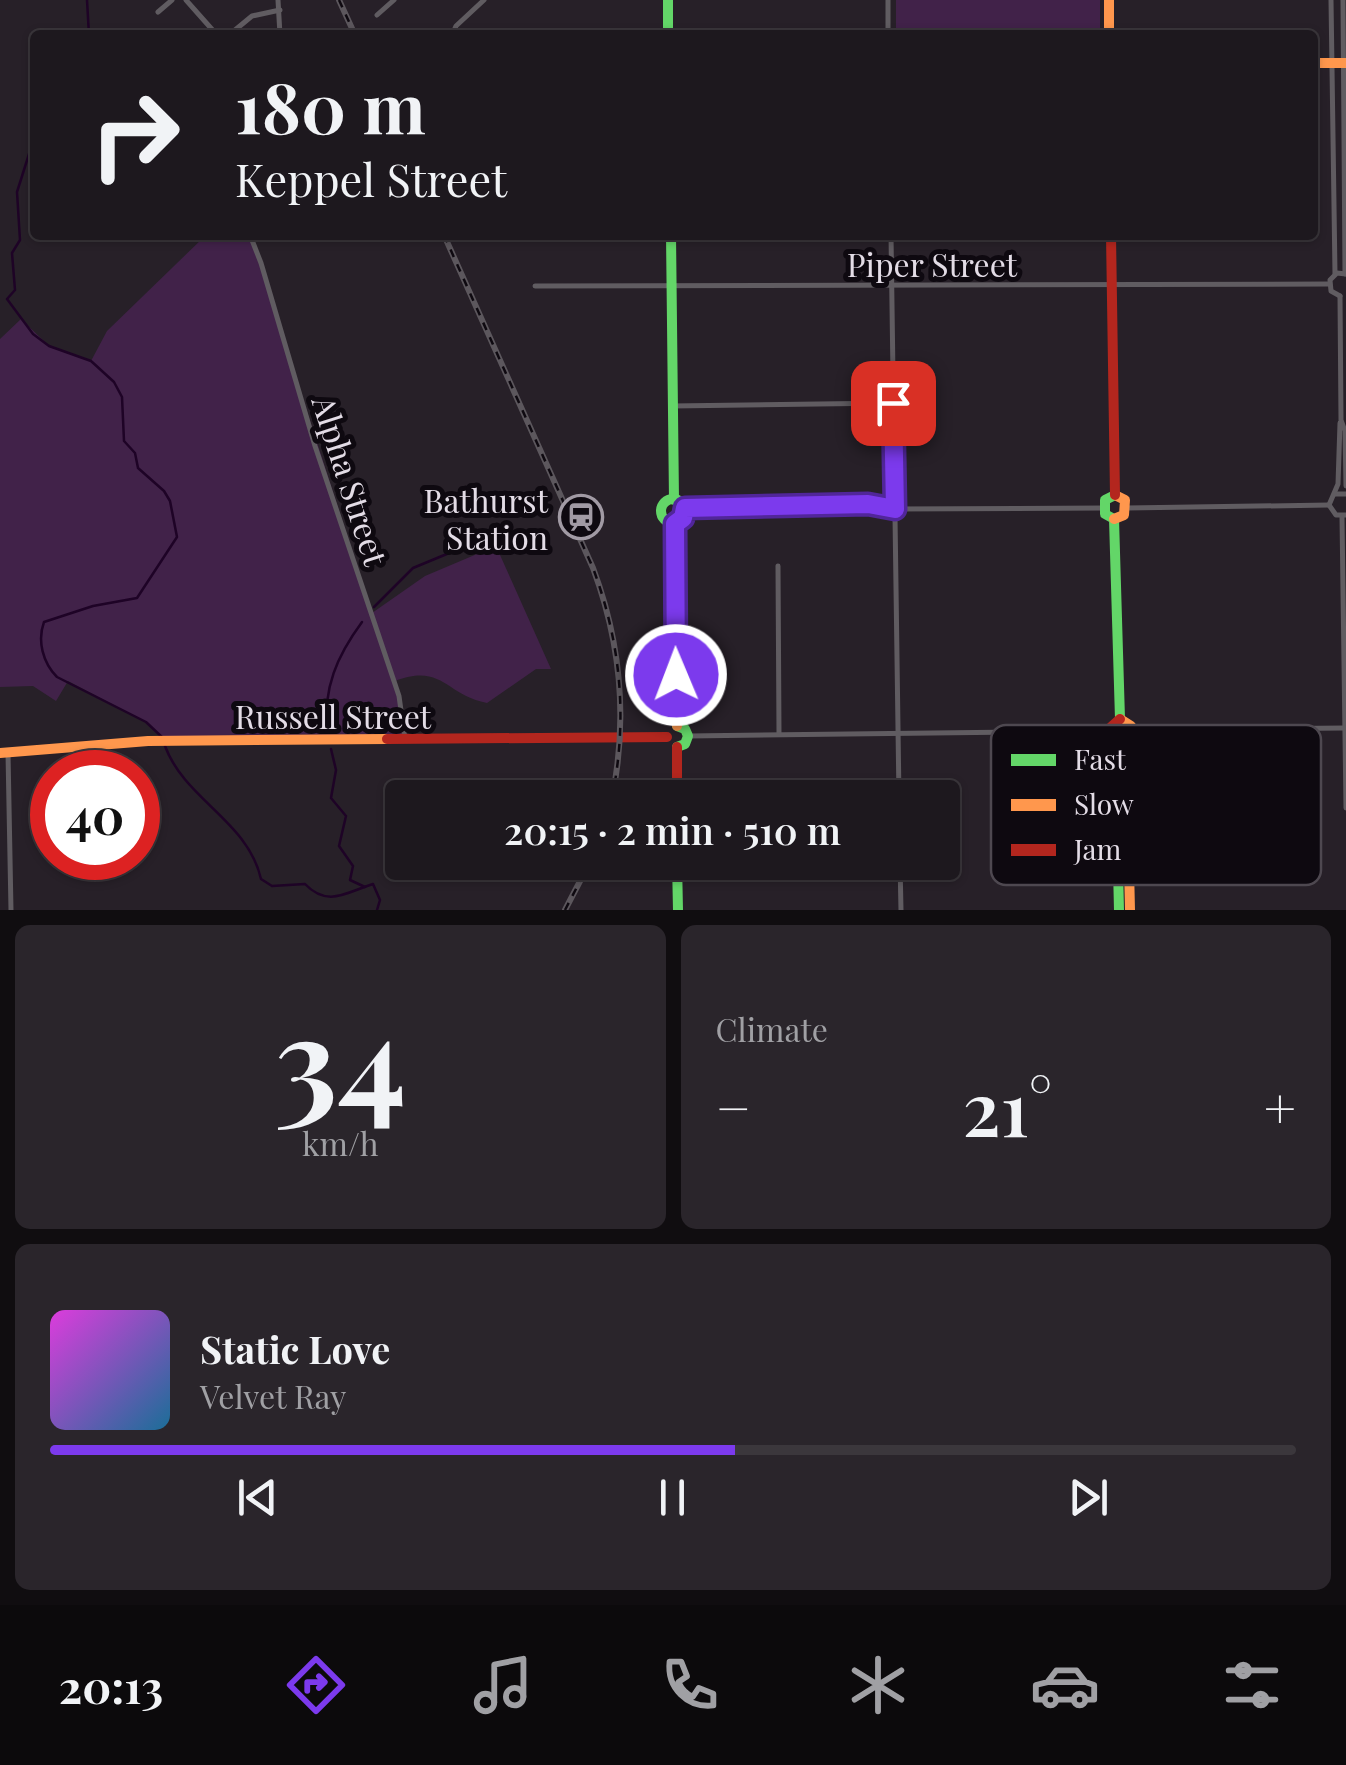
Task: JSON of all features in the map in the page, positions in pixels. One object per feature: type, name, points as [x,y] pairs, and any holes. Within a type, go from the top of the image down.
[{"type":"street","points":[[158,12],[172,0]]},
{"type":"street","points":[[186,0],[213,30]]},
{"type":"street","points":[[278,0],[280,30]]},
{"type":"street","points":[[377,14],[394,0]]},
{"type":"street","points":[[454,30],[484,0]]},
{"type":"street","points":[[668,0],[668,30]]},
{"type":"street","points":[[888,0],[888,30]]},
{"type":"street","points":[[1108,0],[1109,30]]},
{"type":"street","points":[[1331,0],[1340,63],[1346,274],[1334,274]]},
{"type":"street","points":[[1329,505],[1338,484],[1341,420],[1343,295],[1334,294],[1329,284],[1334,274],[1343,0]]},
{"type":"street","points":[[235,30],[252,16],[280,10]]},
{"type":"street","name":"Alpha Street","points":[[252,240],[398,696],[405,739]]},
{"type":"street","points":[[670,240],[674,500],[681,516],[677,726]]},
{"type":"street","points":[[891,240],[899,780]]},
{"type":"street","points":[[1111,240],[1115,495]]},
{"type":"street","name":"Piper Street","points":[[534,286],[1329,284]]},
{"type":"street","points":[[672,406],[893,403]]},
{"type":"street","points":[[1341,420],[1345,431],[1346,486]]},
{"type":"street","points":[[1335,494],[1346,494]]},
{"type":"street","points":[[1115,495],[1122,498],[1127,508],[1124,515],[1114,519],[1103,508],[1105,500],[1115,495]]},
{"type":"street","points":[[674,500],[665,503],[662,513],[668,522],[742,505],[868,504],[895,509]]},
{"type":"street","points":[[828,504],[828,514]]},
{"type":"street","points":[[742,505],[742,515]]},
{"type":"street","points":[[1127,508],[1329,505]]},
{"type":"street","points":[[1329,505],[1333,514],[1344,516],[1346,803]]},
{"type":"street","points":[[681,516],[1103,508]]},
{"type":"street","points":[[1114,519],[1120,719],[1113,722],[1115,725]]},
{"type":"street","points":[[778,566],[779,733]]},
{"type":"street","points":[[677,726],[685,729],[688,736],[685,744],[677,747],[667,737],[677,726]]},
{"type":"street","points":[[688,736],[991,733]]},
{"type":"street","name":"Russell Street","points":[[4,753],[148,741],[667,737]]},
{"type":"street","points":[[677,747],[677,780]]},
{"type":"street","points":[[4,753],[11,910]]},
{"type":"street","points":[[677,880],[678,910]]},
{"type":"street","points":[[900,880],[900,910]]},
{"type":"street","points":[[1118,885],[1119,910]]},
{"type":"street","points":[[1129,885],[1130,910]]},
{"type":"shaded area","points":[[896,0],[1100,0],[1100,30],[896,30]]},
{"type":"shaded area","points":[[201,240],[252,240],[372,613],[425,576],[496,546],[551,669],[536,669],[487,703],[434,678],[411,676],[395,681],[405,739],[164,739],[146,722],[68,681],[56,701],[33,686],[0,687],[0,339],[21,319],[49,346],[91,361],[107,331]]},
{"type":"waterway","points":[[87,0],[89,30]]},
{"type":"waterway","points":[[30,151],[17,192],[20,240],[12,253],[15,290],[7,299],[33,334],[49,346],[91,361],[114,382],[122,397],[124,441],[135,453],[138,468],[170,501],[177,537],[137,598],[93,606],[44,622],[43,651],[57,677],[146,722],[163,738]]},
{"type":"waterway","points":[[374,607],[413,568],[483,539]]},
{"type":"waterway","points":[[327,731],[327,701],[334,673],[362,622]]},
{"type":"waterway","points":[[165,746],[187,781],[243,841],[261,879],[272,886],[305,884],[330,897],[373,884],[380,900],[377,910]]},
{"type":"waterway","points":[[331,749],[336,770],[331,798],[346,816],[339,846],[353,866],[350,880],[365,887]]},
{"type":"railway","points":[[339,0],[353,30]]},
{"type":"railway","points":[[446,240],[603,596],[619,681],[620,739],[615,780]]},
{"type":"railway","points":[[565,910],[581,880]]},
{"type":"traffic: fast","points":[[668,0],[668,30]]},
{"type":"traffic: fast","points":[[671,240],[674,500]]},
{"type":"traffic: fast","points":[[1114,519],[1105,514],[1105,500],[1115,495]]},
{"type":"traffic: fast","points":[[673,499],[685,511],[673,523],[661,511],[673,499]]},
{"type":"traffic: fast","points":[[1114,519],[1120,719]]},
{"type":"traffic: fast","points":[[677,726],[685,729],[688,736],[685,744],[677,747]]},
{"type":"traffic: fast","points":[[677,880],[678,910]]},
{"type":"traffic: fast","points":[[1118,885],[1119,910]]},
{"type":"traffic: slow","points":[[1109,0],[1109,30]]},
{"type":"traffic: slow","points":[[1318,63],[1346,63]]},
{"type":"traffic: slow","points":[[1114,519],[1124,515],[1125,500],[1115,495]]},
{"type":"traffic: slow","points":[[675,523],[677,726]]},
{"type":"traffic: slow","points":[[1120,719],[1129,725]]},
{"type":"traffic: slow","points":[[0,753],[148,741],[387,739]]},
{"type":"traffic: slow","points":[[1129,885],[1130,910]]},
{"type":"traffic: jam","points":[[1111,240],[1115,495]]},
{"type":"traffic: jam","points":[[1113,725],[1120,719]]},
{"type":"traffic: jam","points":[[387,739],[667,737]]},
{"type":"traffic: jam","points":[[677,747],[677,780]]},
{"type":"place","name":"Bathurst Station","points":[[581,517]]},
{"type":"route","points":[[676,675],[675,524],[683,518],[685,508],[868,504],[895,509],[893,403]]}]
